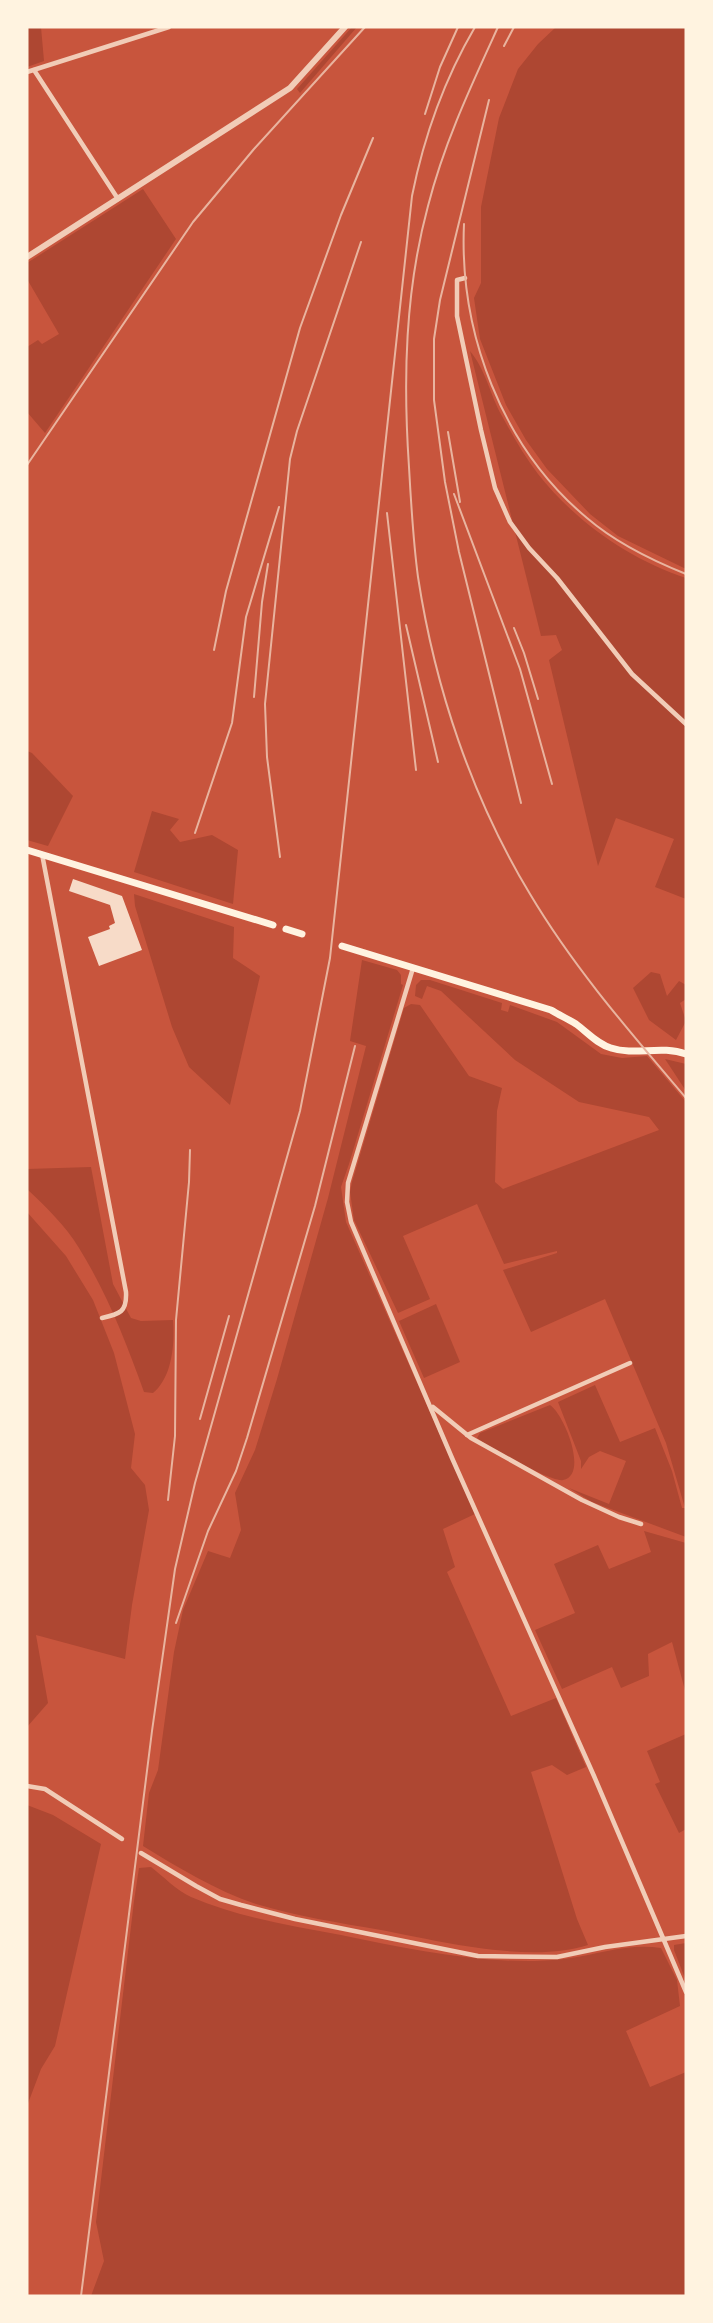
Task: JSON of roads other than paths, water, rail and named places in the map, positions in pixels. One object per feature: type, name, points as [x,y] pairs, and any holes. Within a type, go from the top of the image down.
[{"type":"main road","points":[[27,850],[273,925]]},
{"type":"main road","points":[[286,929],[302,934]]},
{"type":"main road","points":[[342,946],[551,1010],[610,1048],[665,1049],[686,1054]]},
{"type":"street","points":[[27,72],[169,27]]},
{"type":"street","points":[[27,257],[290,88],[345,27]]},
{"type":"street","points":[[34,70],[118,199]]},
{"type":"street","points":[[465,278],[457,280],[458,316],[495,488],[510,522],[632,674],[686,724]]},
{"type":"street","points":[[42,854],[126,1292],[127,1303],[124,1308],[118,1314],[102,1318]]},
{"type":"street","points":[[413,968],[350,1175],[347,1202],[356,1234],[594,1776],[686,1992]]},
{"type":"street","points":[[467,1435],[630,1363]]},
{"type":"street","points":[[430,1405],[467,1435],[573,1495],[619,1517],[641,1524]]},
{"type":"street","points":[[27,1786],[45,1789],[122,1839]]},
{"type":"street","points":[[141,1853],[220,1899],[295,1919],[478,1956],[556,1957],[605,1947],[686,1936]]},
{"type":"railway","points":[[27,465],[193,222],[254,149],[365,27]]},
{"type":"railway","points":[[425,114],[440,67],[458,27]]},
{"type":"railway","points":[[81,2296],[152,1731],[175,1569],[195,1483],[300,1111],[330,958],[412,196],[436,109],[475,27]]},
{"type":"railway","points":[[498,27],[459,115],[434,183],[414,270],[406,368],[407,434],[411,508],[425,619],[459,741],[490,820],[509,857],[547,921],[584,974],[686,1098]]},
{"type":"railway","points":[[504,46],[514,27]]},
{"type":"railway","points":[[489,100],[440,300],[434,339],[434,400],[445,482],[459,552],[521,803]]},
{"type":"railway","points":[[214,650],[226,591],[300,328],[341,215],[373,138]]},
{"type":"railway","points":[[464,224],[464,265],[469,306],[478,346],[509,423],[531,457],[557,489],[587,518],[634,550],[686,574]]},
{"type":"railway","points":[[280,857],[267,757],[265,704],[290,459],[297,431],[361,242]]},
{"type":"railway","points":[[448,432],[460,502]]},
{"type":"railway","points":[[454,494],[520,669],[552,784]]},
{"type":"railway","points":[[195,833],[232,723],[246,617],[279,507]]},
{"type":"railway","points":[[387,513],[416,770]]},
{"type":"railway","points":[[254,697],[262,602],[268,564]]},
{"type":"railway","points":[[406,625],[438,762]]},
{"type":"railway","points":[[514,628],[538,699]]},
{"type":"railway","points":[[176,1623],[208,1531],[236,1471],[247,1438],[315,1206],[355,1046]]},
{"type":"railway","points":[[168,1500],[175,1436],[176,1320],[190,1150]]},
{"type":"railway","points":[[200,1419],[229,1316]]}]
